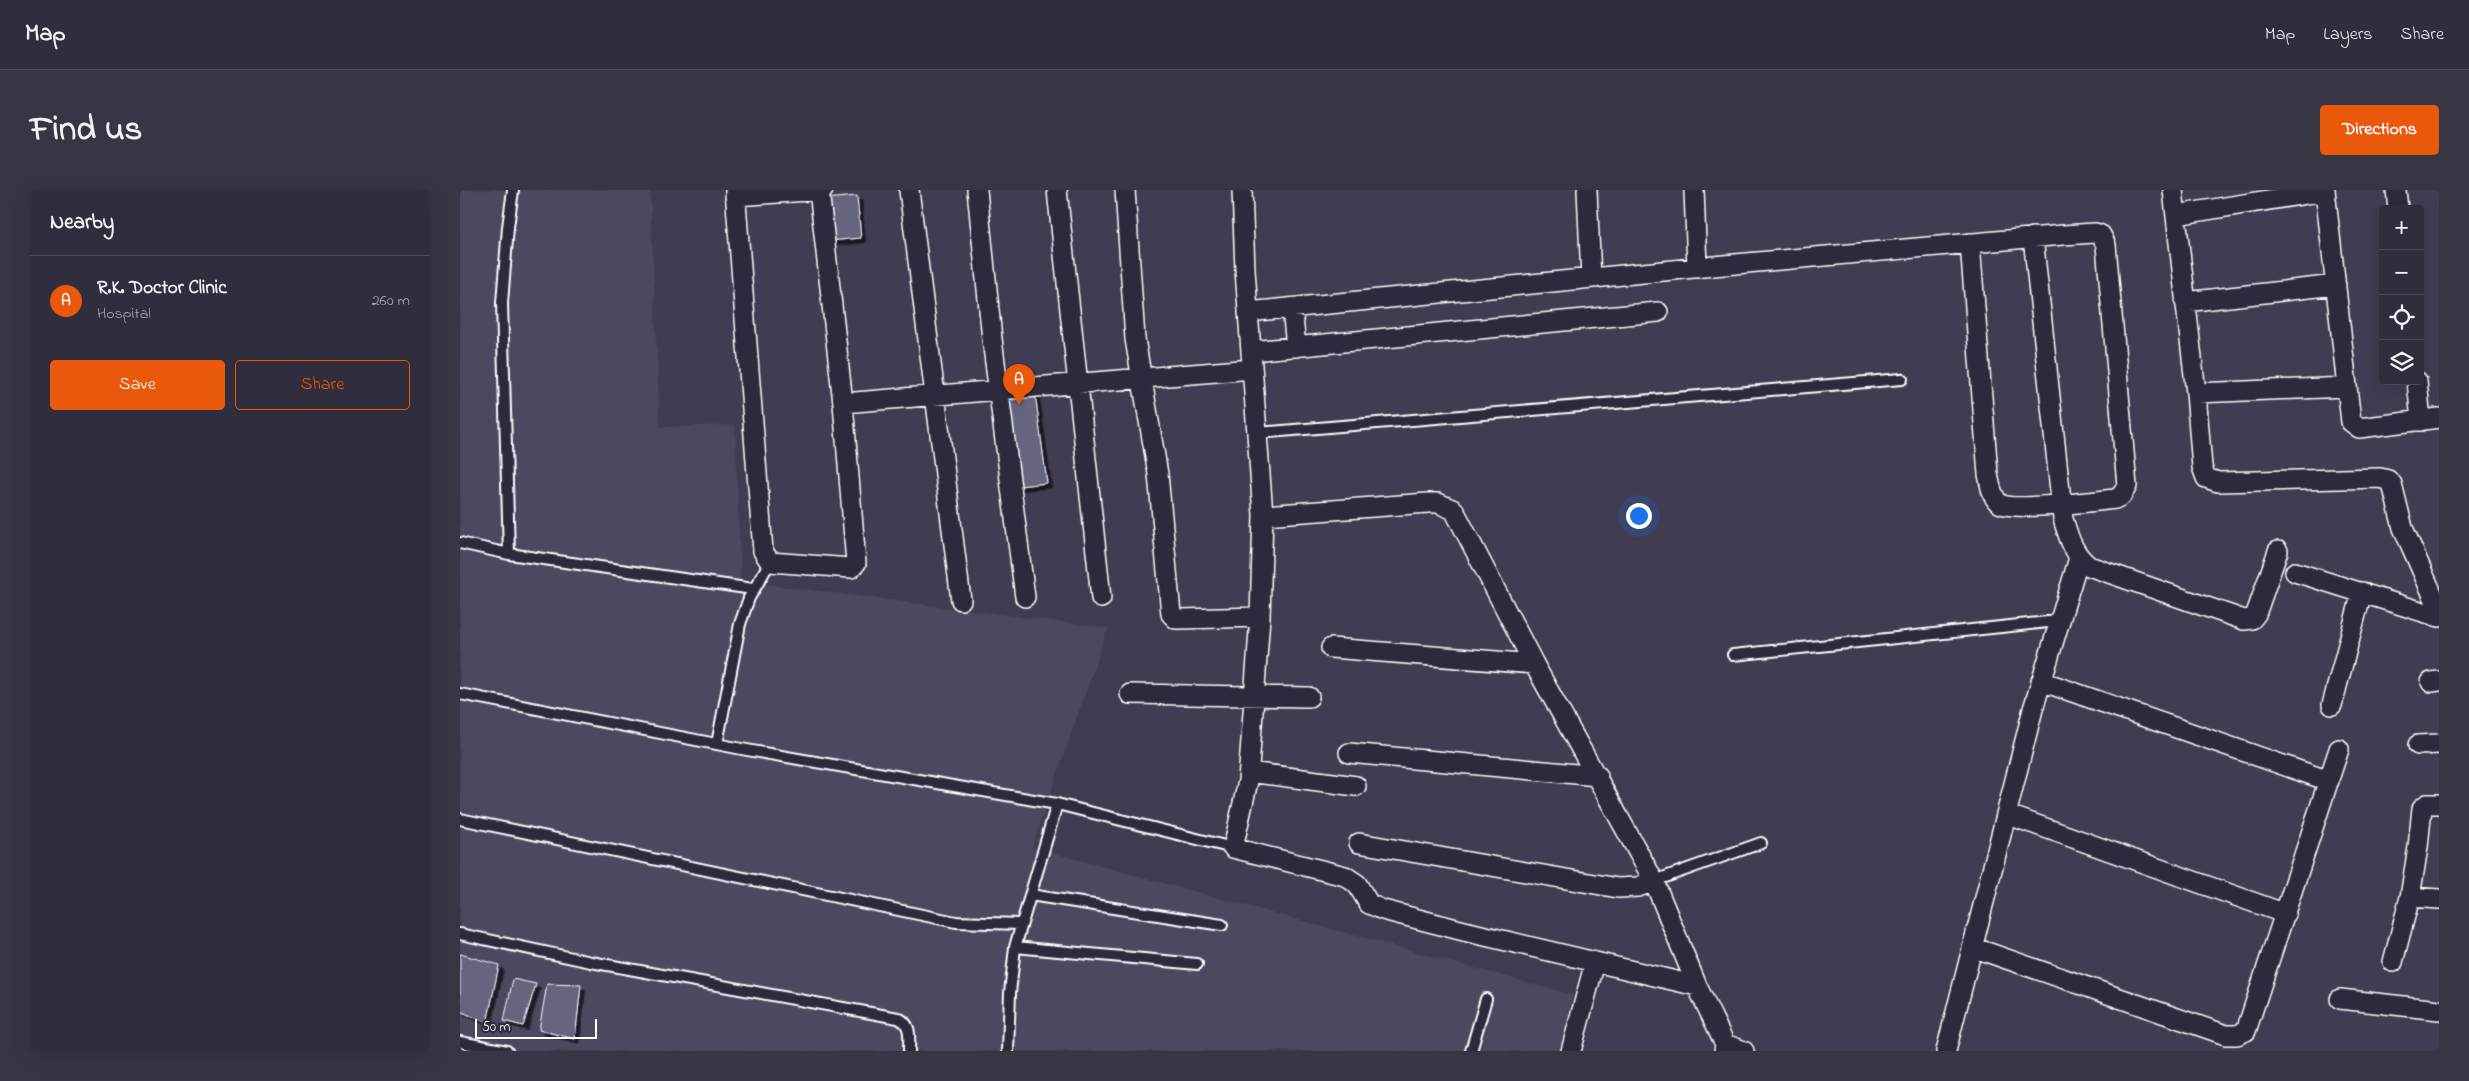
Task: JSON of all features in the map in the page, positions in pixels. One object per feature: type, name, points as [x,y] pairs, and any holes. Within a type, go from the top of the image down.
[{"type":"street","points":[[821,190],[843,403],[856,566],[851,568],[770,562],[763,551],[735,193],[821,190]]},
{"type":"street","points":[[909,190],[961,600]]},
{"type":"street","points":[[977,190],[998,389],[1025,597]]},
{"type":"street","points":[[1057,190],[1101,598]]},
{"type":"street","points":[[1125,190],[1135,339],[1158,474],[1171,614],[1180,619],[1260,617]]},
{"type":"street","points":[[1242,190],[1251,360],[1263,515],[1260,617],[1249,772],[1233,848],[1345,876],[1357,884],[1369,904],[1383,910],[1697,986]]},
{"type":"street","points":[[1587,190],[1591,278]]},
{"type":"street","points":[[1694,190],[1697,268]]},
{"type":"street","points":[[2173,190],[2196,392],[2202,467],[2206,478],[2210,481],[2380,478],[2388,480],[2392,484],[2403,528],[2439,609]]},
{"type":"street","points":[[2176,215],[2325,190],[2351,422],[2356,428],[2430,420],[2418,385]]},
{"type":"street","points":[[2396,190],[2398,205]]},
{"type":"street","points":[[1248,312],[1697,268],[1970,243],[2095,233],[2101,235],[2106,245],[2127,486],[2121,496],[2114,499],[2061,504],[2011,506],[2000,504],[1994,497],[1988,474],[1970,243]]},
{"type":"street","points":[[2033,238],[2063,519],[2070,544],[2079,558],[2089,566],[2244,620],[2252,619],[2256,614],[2278,551]]},
{"type":"street","points":[[2186,302],[2336,285]]},
{"type":"street","points":[[1292,308],[1296,347]]},
{"type":"street","points":[[843,403],[936,397],[998,389],[1142,378],[1251,360],[1296,347],[1658,312]]},
{"type":"street","points":[[2196,392],[2347,387]]},
{"type":"street","points":[[1263,515],[1428,503],[1438,503],[1454,510],[1534,664],[1598,776],[1654,881],[1697,986],[1725,1048],[1744,1051]]},
{"type":"street","points":[[1946,1051],[2041,681],[2079,558]]},
{"type":"street","points":[[2294,572],[2439,617]]},
{"type":"street","points":[[2332,705],[2362,592]]},
{"type":"street","points":[[1331,648],[1534,664]]},
{"type":"street","points":[[2041,681],[2329,781]]},
{"type":"street","points":[[1130,694],[1309,697]]},
{"type":"street","points":[[2418,745],[2439,744]]},
{"type":"street","points":[[1972,947],[2226,1035],[2237,1035],[2246,1031],[2339,749]]},
{"type":"street","points":[[1349,754],[1598,776]]},
{"type":"street","points":[[1249,772],[1356,786]]},
{"type":"street","points":[[2393,962],[2410,897],[2422,808],[2427,804],[2439,804]]},
{"type":"street","points":[[2006,814],[2286,914]]},
{"type":"street","points":[[1359,844],[1618,888],[1638,887],[1654,881]]},
{"type":"street","points":[[2410,897],[2439,899]]},
{"type":"street","points":[[1571,1051],[1595,962]]},
{"type":"street","points":[[2340,999],[2439,1010]]},
{"type":"lane","points":[[509,554],[502,303],[513,190]]},
{"type":"lane","points":[[1257,433],[1902,379]]},
{"type":"lane","points":[[460,543],[509,554],[753,589]]},
{"type":"lane","points":[[717,744],[740,624],[753,589],[770,562]]},
{"type":"lane","points":[[1733,655],[2058,621]]},
{"type":"lane","points":[[460,694],[717,744],[1058,804],[1233,848]]},
{"type":"lane","points":[[1008,1051],[1014,947],[1058,804]]},
{"type":"lane","points":[[460,819],[956,922],[1020,924]]},
{"type":"lane","points":[[1654,881],[1761,843]]},
{"type":"lane","points":[[1030,895],[1222,925]]},
{"type":"lane","points":[[460,934],[591,962],[898,1018],[904,1020],[908,1028],[909,1051]]},
{"type":"lane","points":[[1014,947],[1197,964]]},
{"type":"lane","points":[[1471,1051],[1486,999]]},
{"type":"lane","points":[[460,1042],[508,1051]]},
{"type":"shaded area","points":[[460,190],[650,190],[660,427],[735,425],[741,581],[1108,628],[1032,847],[1573,995],[1561,1051],[460,1051]]},
{"type":"building","points":[[857,196],[861,238],[829,241],[825,199]]},
{"type":"building","points":[[1035,393],[1047,483],[1019,486],[1008,397]]},
{"type":"building","points":[[460,954],[499,965],[487,1023],[460,1011]]},
{"type":"building","points":[[513,979],[536,984],[523,1026],[504,1021]]},
{"type":"building","points":[[547,984],[581,985],[575,1039],[539,1030]]},
{"type":"place","name":"R.K. Doctor Clinic","points":[[1019,405]]}]
